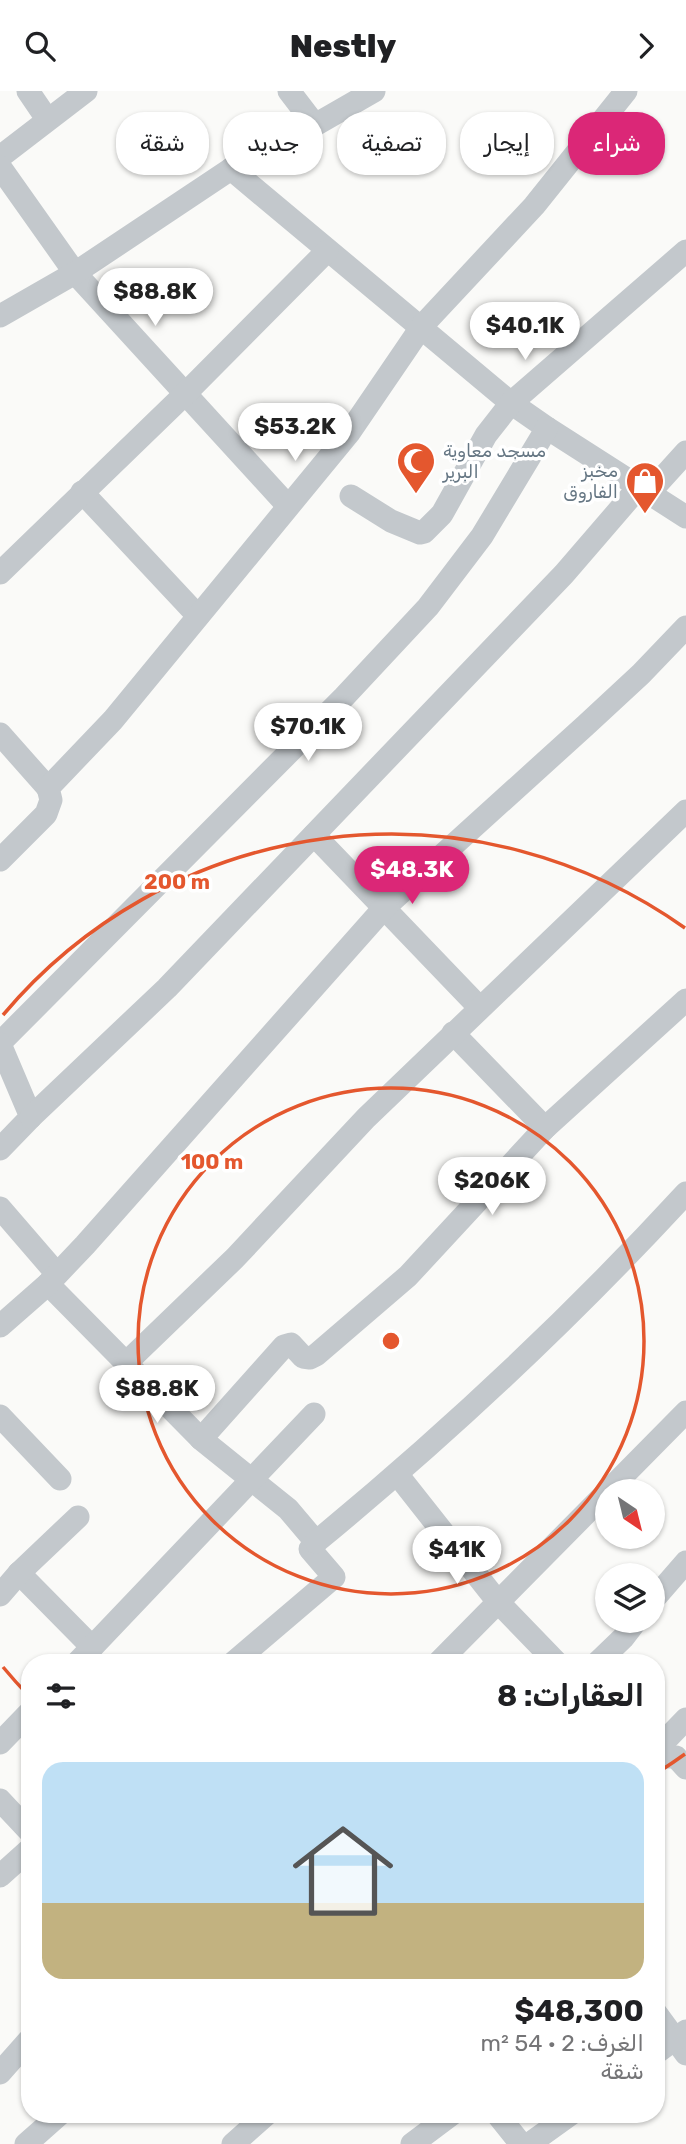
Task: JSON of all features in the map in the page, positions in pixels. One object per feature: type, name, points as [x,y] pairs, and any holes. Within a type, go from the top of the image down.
[{"type":"street","points":[[28,91],[47,119]]},
{"type":"street","points":[[0,157],[86,91]]},
{"type":"street","points":[[289,91],[305,112]]},
{"type":"street","points":[[323,120],[374,91]]},
{"type":"street","points":[[48,788],[113,720],[349,433],[422,326],[534,206],[626,91]]},
{"type":"street","points":[[0,167],[75,273],[288,506]]},
{"type":"street","points":[[0,316],[75,273],[223,174]]},
{"type":"street","points":[[238,175],[511,403],[686,517]]},
{"type":"street","points":[[0,573],[186,393],[327,251]]},
{"type":"street","points":[[351,496],[391,521],[420,533],[424,532],[442,515],[486,435],[511,403],[686,251]]},
{"type":"street","points":[[31,1117],[0,1043],[344,697],[428,607],[482,536],[547,428]]},
{"type":"street","points":[[0,1149],[167,988],[644,491],[686,451]]},
{"type":"street","points":[[82,492],[198,617]]},
{"type":"street","points":[[0,1326],[52,1279],[103,1225],[384,908],[641,674],[686,627]]},
{"type":"street","points":[[0,734],[48,788],[51,800],[46,814],[0,860]]},
{"type":"street","points":[[126,1363],[235,1258],[366,1118],[686,811]]},
{"type":"street","points":[[314,835],[479,1007]]},
{"type":"street","points":[[201,1439],[284,1346],[291,1344],[303,1357],[316,1355],[408,1276],[545,1128],[686,1000]]},
{"type":"street","points":[[453,1033],[545,1128]]},
{"type":"street","points":[[244,1654],[334,1577],[310,1549],[316,1542],[467,1412],[611,1271],[686,1193]]},
{"type":"street","points":[[0,1208],[52,1279],[126,1363],[201,1439],[288,1509],[316,1542]]},
{"type":"street","points":[[620,1479],[686,1412]]},
{"type":"street","points":[[86,1654],[314,1414]]},
{"type":"street","points":[[0,1416],[60,1479]]},
{"type":"street","points":[[397,1473],[498,1602],[549,1654]]},
{"type":"street","points":[[447,1654],[595,1504]]},
{"type":"street","points":[[78,1517],[6,1586],[84,1654]]},
{"type":"street","points":[[665,1586],[686,1562]]},
{"type":"street","points":[[606,1654],[627,1633]]},
{"type":"street","points":[[665,1741],[686,1719]]},
{"type":"street","points":[[0,1743],[21,1721]]},
{"type":"street","points":[[665,1756],[676,1757],[686,1768]]},
{"type":"street","points":[[0,1800],[21,1822]]},
{"type":"street","points":[[0,1876],[21,1857]]},
{"type":"street","points":[[665,2027],[676,2044]]},
{"type":"street","points":[[0,2073],[21,2049]]},
{"type":"street","points":[[26,2144],[50,2123]]},
{"type":"street","points":[[233,2144],[257,2123]]},
{"type":"street","points":[[412,2144],[440,2123]]},
{"type":"street","points":[[505,2123],[522,2144]]},
{"type":"street","points":[[529,2144],[558,2123]]},
{"type":"place","name":"مسجد معاوية البرير","points":[[416,495]]},
{"type":"place","name":"مخبز الفاروق","points":[[645,515]]}]
